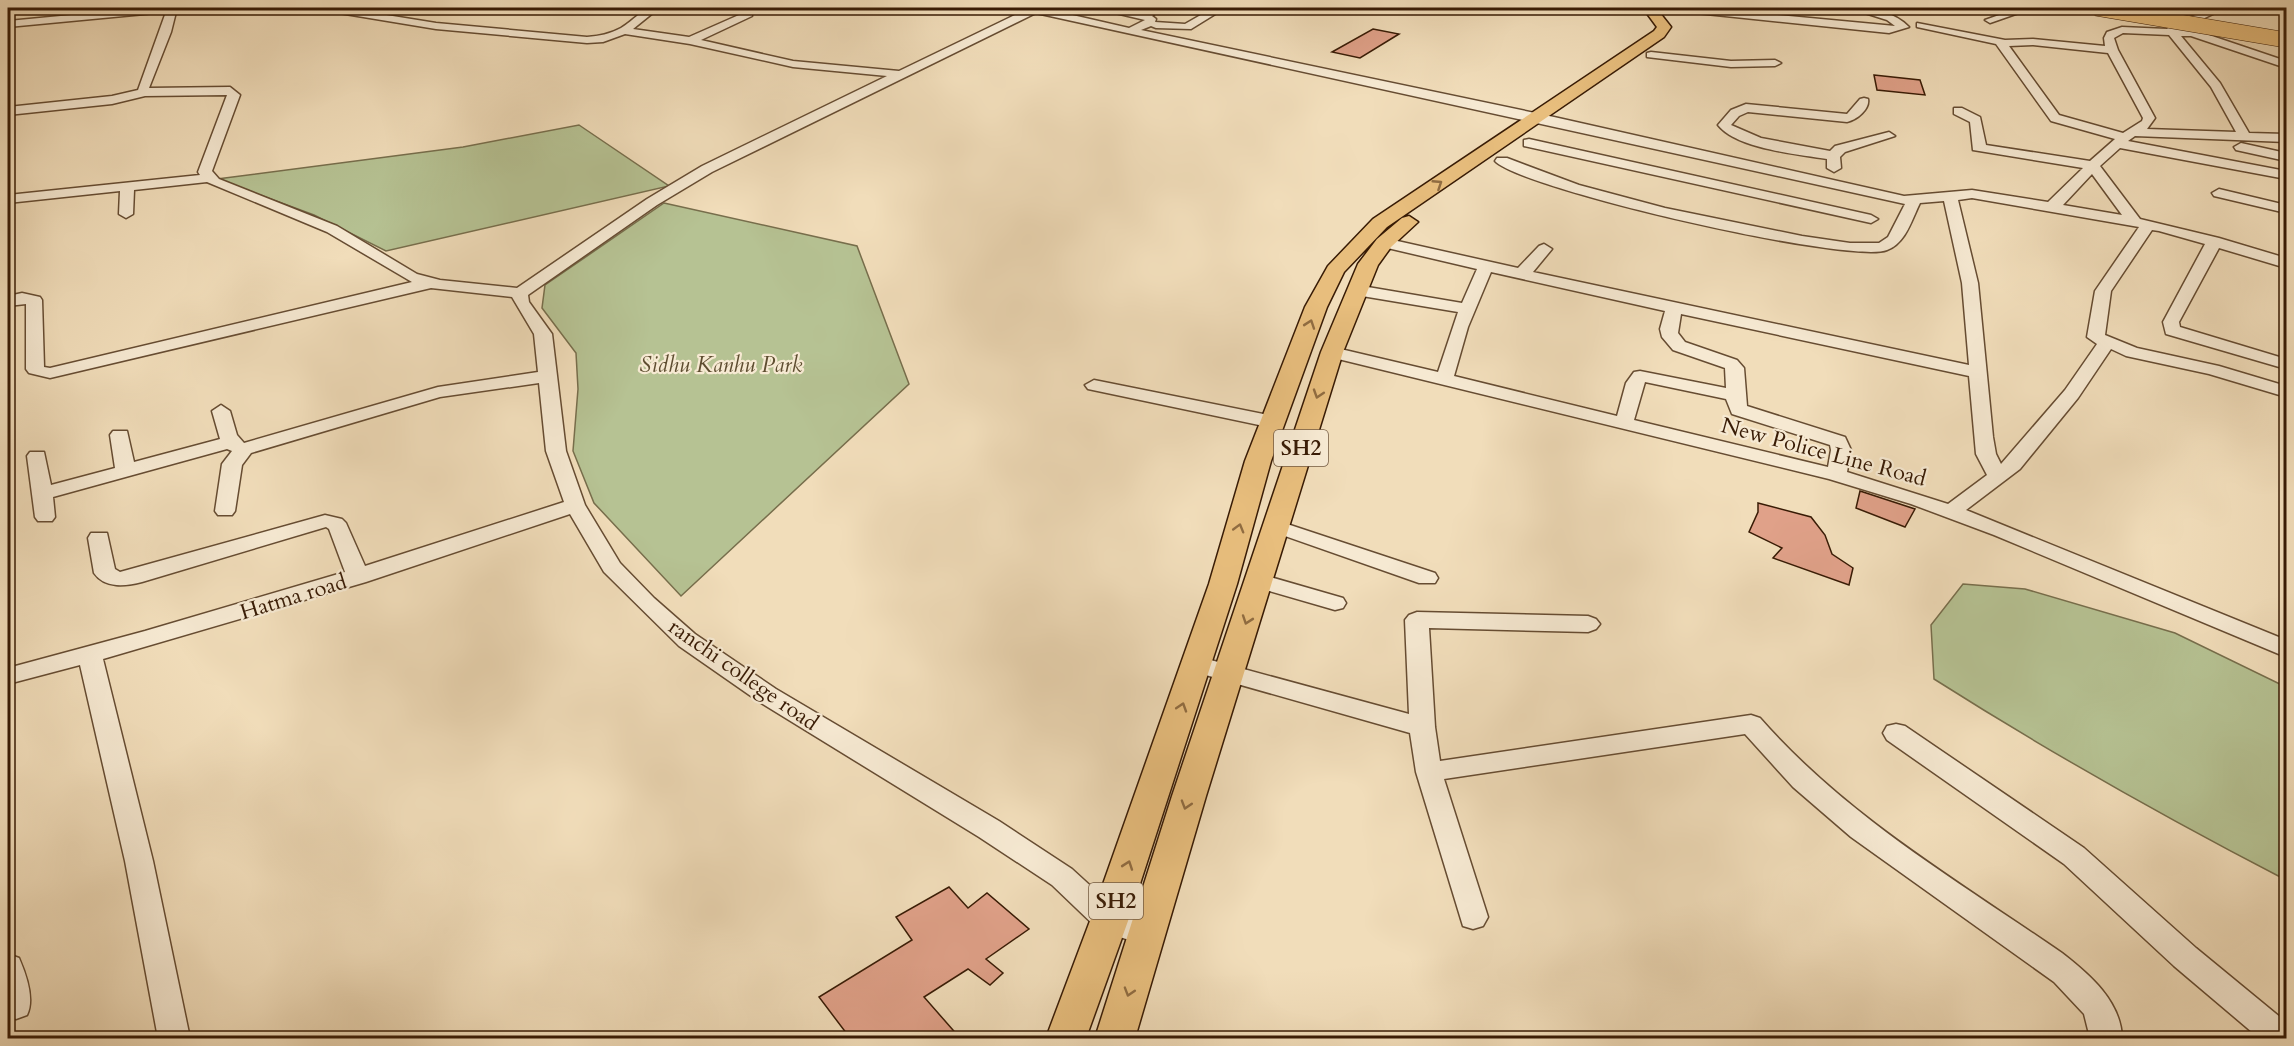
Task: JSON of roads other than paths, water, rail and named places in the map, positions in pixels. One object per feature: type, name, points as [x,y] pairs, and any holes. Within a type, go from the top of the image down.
[{"type":"main road","name":"SH2","points":[[1066,1038],[1109,921],[1213,668],[1260,581],[1275,526],[1332,352],[1368,264],[1401,226],[1528,143],[1550,121],[1663,31],[1664,27],[1649,8]]},
{"type":"main road","name":"SH2","points":[[1115,1038],[1147,934],[1213,668],[1223,584],[1257,461],[1316,307],[1335,270],[1380,223],[1550,121],[1651,55],[1683,31],[1678,19],[1665,8]]},
{"type":"main road","points":[[2086,8],[2152,13],[2171,27],[2190,26],[2286,39]]},
{"type":"main road","points":[[2097,8],[2286,39]]},
{"type":"main road","points":[[2108,8],[2286,39]]},
{"type":"main road","points":[[2123,8],[2152,13],[2190,26],[2286,39]]},
{"type":"street","points":[[327,8],[436,26],[567,39],[603,39],[624,31],[654,8]]},
{"type":"street","points":[[964,8],[1034,9],[1130,32],[1550,121],[1835,186],[1914,201],[1949,194],[1972,194],[2142,222],[2286,263]]},
{"type":"street","points":[[1099,8],[1145,20],[1188,27],[1220,8]]},
{"type":"street","points":[[1130,32],[1157,8]]},
{"type":"street","points":[[1677,8],[1720,10],[1888,30],[1904,26],[1891,18],[1856,8],[1836,23]]},
{"type":"street","points":[[1990,20],[2028,8]]},
{"type":"street","points":[[2190,26],[2221,8]]},
{"type":"street","points":[[8,25],[172,9],[143,87],[145,92]]},
{"type":"street","points":[[8,199],[208,178],[332,229],[411,277],[431,283],[520,293],[652,202],[707,169],[1034,9]]},
{"type":"street","points":[[690,41],[748,14]]},
{"type":"street","points":[[1921,25],[2002,42],[2033,42],[2112,50]]},
{"type":"street","points":[[2190,26],[2286,65]]},
{"type":"street","points":[[2048,206],[2056,204],[2092,165],[2124,137],[2147,123],[2149,118],[2112,50],[2109,38],[2115,31],[2171,27],[2216,86],[2245,137]]},
{"type":"street","points":[[624,31],[690,41],[793,64],[898,74]]},
{"type":"street","points":[[2002,42],[2055,118],[2066,123],[2286,175]]},
{"type":"street","points":[[1651,55],[1731,64],[1775,63]]},
{"type":"street","points":[[8,111],[112,100],[145,92],[223,89],[233,93],[205,172],[208,178]]},
{"type":"street","points":[[1833,156],[1746,138],[1728,130],[1724,125],[1735,113],[1746,108],[1847,118],[1852,117],[1864,102]]},
{"type":"street","points":[[1959,111],[1976,120],[1978,147],[2092,165],[2142,222]]},
{"type":"street","points":[[2124,137],[2172,133],[2286,138]]},
{"type":"street","points":[[2172,133],[2286,157]]},
{"type":"street","points":[[1835,186],[1833,156],[1840,149],[1889,136]]},
{"type":"street","points":[[1528,143],[1871,219]]},
{"type":"street","points":[[1502,162],[1574,188],[1663,212],[1802,242],[1850,248],[1882,247],[1894,240],[1914,201]]},
{"type":"street","points":[[126,214],[127,186]]},
{"type":"street","points":[[2219,193],[2286,209]]},
{"type":"street","points":[[1949,194],[1960,230],[1986,454],[1998,476]]},
{"type":"street","points":[[2142,222],[2103,291],[2096,337],[2132,352],[2213,370],[2286,393]]},
{"type":"street","points":[[2214,241],[2205,263],[2171,322],[2172,330],[2286,364]]},
{"type":"street","points":[[1384,243],[1977,372]]},
{"type":"street","points":[[1522,274],[1544,249]]},
{"type":"street","points":[[1446,378],[1460,327],[1486,266]]},
{"type":"street","points":[[8,301],[22,298],[34,300],[34,369],[50,373],[431,283]]},
{"type":"street","points":[[1356,290],[1468,309]]},
{"type":"street","name":"ranchi college road","points":[[520,293],[521,302],[543,334],[556,451],[575,506],[612,567],[687,640],[766,695],[989,829],[1062,877],[1109,921],[1147,934]]},
{"type":"street","points":[[1675,308],[1668,325],[1672,340],[1679,346],[1731,364],[1735,368],[1736,406],[1746,414],[1838,441],[1841,450],[1836,475]]},
{"type":"street","points":[[1951,512],[2013,465],[2072,394],[2106,343]]},
{"type":"street","name":"New Police Line Road","points":[[1332,352],[1836,475],[1951,512],[2286,649]]},
{"type":"street","points":[[42,494],[438,392],[548,376]]},
{"type":"street","points":[[1624,424],[1635,383],[1640,376],[1735,395]]},
{"type":"street","points":[[1094,385],[1273,422]]},
{"type":"street","points":[[220,411],[237,445],[225,511]]},
{"type":"street","points":[[120,435],[125,471]]},
{"type":"street","points":[[37,456],[45,517]]},
{"type":"street","name":"Hatma road","points":[[8,676],[90,656],[358,577],[575,506]]},
{"type":"street","points":[[99,538],[105,573],[117,579],[134,577],[325,521],[335,523],[339,528],[358,577]]},
{"type":"street","points":[[1275,526],[1427,578]]},
{"type":"street","points":[[1260,581],[1335,603]]},
{"type":"street","points":[[1473,917],[1429,772],[1422,727],[1417,620],[1588,624]]},
{"type":"street","points":[[90,656],[138,861],[174,1038]]},
{"type":"street","points":[[1213,668],[1422,727]]},
{"type":"street","points":[[1429,772],[1751,724],[1772,751],[1826,800],[1900,858],[2052,964],[2086,993],[2102,1015],[2106,1038]]},
{"type":"street","points":[[1896,733],[2074,856],[2185,957],[2282,1038]]},
{"type":"street","points":[[8,967],[16,1005]]},
{"type":"park label","name":"Sidhu Kanhu Park","points":[[721,364]]}]
